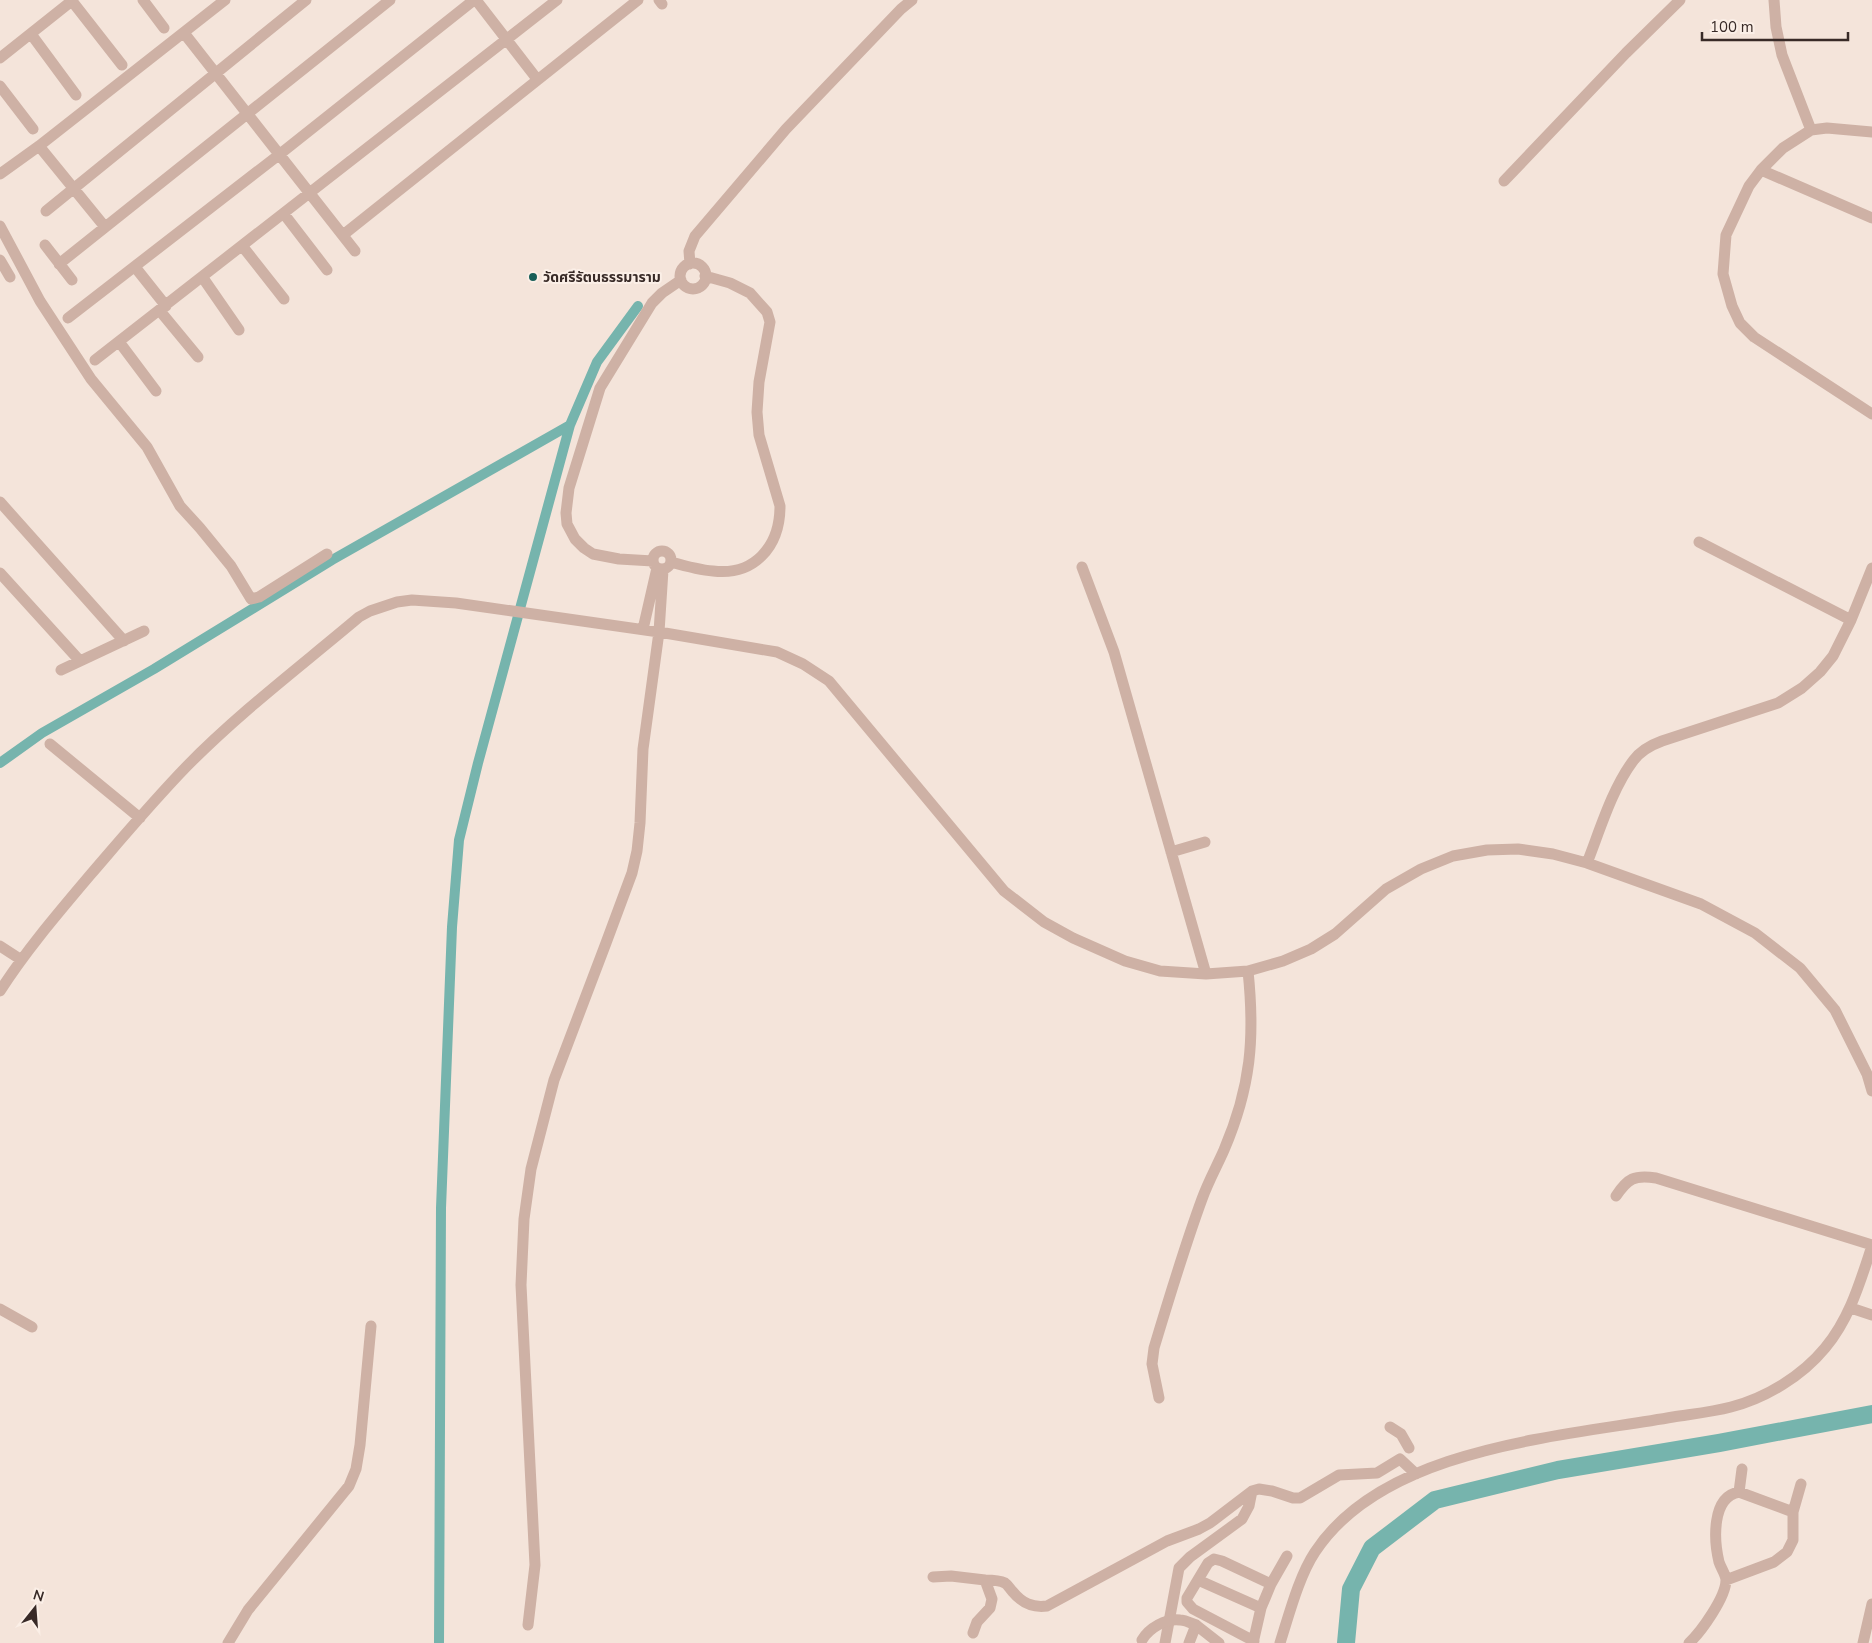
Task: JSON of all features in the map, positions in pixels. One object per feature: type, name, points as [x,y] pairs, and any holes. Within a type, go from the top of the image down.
[{"type":"street","points":[[0,58],[72,0],[122,65]]},
{"type":"street","points":[[143,0],[164,28]]},
{"type":"street","points":[[0,174],[40,146],[225,0]]},
{"type":"street","points":[[46,211],[306,0]]},
{"type":"street","points":[[59,264],[390,0]]},
{"type":"street","points":[[68,318],[475,0],[537,79]]},
{"type":"street","points":[[95,360],[311,194],[557,0]]},
{"type":"street","points":[[343,235],[638,0]]},
{"type":"street","points":[[690,264],[689,251],[695,236],[786,129],[900,9],[912,0]]},
{"type":"street","points":[[1504,181],[1626,53],[1680,0]]},
{"type":"street","points":[[1774,0],[1776,27],[1782,56],[1811,130]]},
{"type":"street","points":[[184,33],[355,251]]},
{"type":"street","points":[[31,34],[76,95]]},
{"type":"street","points":[[0,86],[33,129]]},
{"type":"street","points":[[1872,132],[1828,128],[1811,130],[1783,148],[1761,170],[1749,186],[1726,235],[1723,274],[1732,306],[1740,323],[1754,336],[1872,414]]},
{"type":"street","points":[[40,146],[105,227]]},
{"type":"street","points":[[1761,170],[1872,218]]},
{"type":"street","points":[[284,214],[327,270]]},
{"type":"street","points":[[0,226],[40,301],[91,379],[142,440],[180,506],[231,566],[251,599],[258,597],[327,554]]},
{"type":"street","points":[[46,245],[72,280]]},
{"type":"street","points":[[243,246],[284,299]]},
{"type":"street","points":[[0,260],[10,277]]},
{"type":"street","points":[[690,264],[699,265],[705,276],[702,284],[695,289],[686,287],[680,280],[683,268],[690,264]]},
{"type":"street","points":[[135,267],[198,357]]},
{"type":"street","points":[[680,280],[662,292],[652,303],[600,388],[566,500],[568,524],[575,539],[584,548],[603,557],[713,572],[738,569],[751,565],[765,553],[772,542],[779,524],[780,506],[759,435],[757,412],[759,382],[770,322],[768,312],[750,293],[730,283],[705,276]]},
{"type":"street","points":[[203,278],[239,330]]},
{"type":"street","points":[[120,342],[156,391]]},
{"type":"street","points":[[0,502],[124,641]]},
{"type":"street","points":[[1698,542],[1851,620]]},
{"type":"street","points":[[643,630],[650,596],[661,565]]},
{"type":"street","points":[[528,1625],[535,1558],[521,1285],[524,1219],[531,1169],[554,1080],[610,934],[632,872],[637,851],[643,749],[662,598],[661,565]]},
{"type":"street","points":[[1082,567],[1114,652],[1206,974]]},
{"type":"street","points":[[1587,863],[1618,788],[1634,760],[1649,747],[1662,741],[1778,703],[1802,688],[1820,672],[1832,656],[1851,620],[1872,568]]},
{"type":"street","points":[[0,573],[80,662]]},
{"type":"street","points":[[650,596],[662,598]]},
{"type":"street","points":[[0,991],[20,959],[140,818],[187,766],[225,730],[359,617],[370,611],[397,602],[412,600],[456,603],[659,632],[777,652],[803,664],[829,681],[1004,891],[1044,922],[1073,938],[1125,961],[1160,971],[1206,974],[1248,971],[1283,961],[1311,949],[1335,934],[1386,889],[1421,869],[1453,856],[1487,850],[1518,849],[1553,854],[1587,863],[1701,904],[1755,933],[1800,968],[1836,1010],[1869,1073],[1872,1091]]},
{"type":"street","points":[[61,670],[144,631]]},
{"type":"street","points":[[50,744],[140,818]]},
{"type":"street","points":[[1171,852],[1205,842]]},
{"type":"street","points":[[0,946],[20,959]]},
{"type":"street","points":[[1158,1398],[1152,1364],[1154,1348],[1203,1196],[1240,1107],[1247,1079],[1252,1035],[1252,1008],[1248,971]]},
{"type":"street","points":[[1280,1643],[1289,1614],[1314,1554],[1330,1531],[1371,1497],[1416,1474],[1484,1451],[1531,1440],[1730,1408],[1768,1393],[1803,1370],[1826,1348],[1851,1308],[1872,1246],[1656,1178],[1642,1176],[1630,1179],[1623,1185],[1616,1196]]},
{"type":"street","points":[[1851,1308],[1872,1315]]},
{"type":"street","points":[[0,1309],[32,1327]]},
{"type":"street","points":[[228,1643],[248,1610],[349,1486],[356,1469],[360,1446],[371,1326]]},
{"type":"street","points":[[1390,1428],[1401,1434],[1409,1448]]},
{"type":"street","points":[[933,1578],[952,1576],[1006,1584],[1028,1605],[1037,1608],[1047,1606],[1167,1541],[1205,1526],[1252,1490],[1272,1491],[1293,1498],[1300,1498],[1339,1476],[1377,1472],[1400,1459],[1416,1474]]},
{"type":"street","points":[[1739,1492],[1742,1469]]},
{"type":"street","points":[[1726,1580],[1774,1562],[1787,1552],[1793,1540],[1793,1512],[1801,1484]]},
{"type":"street","points":[[1165,1643],[1179,1568],[1190,1557],[1242,1519],[1249,1506],[1252,1490]]},
{"type":"street","points":[[1689,1643],[1717,1606],[1726,1580],[1718,1553],[1717,1516],[1726,1496],[1739,1492],[1793,1512]]},
{"type":"street","points":[[1271,1584],[1214,1559],[1208,1563],[1187,1598],[1189,1606],[1254,1642],[1261,1608],[1271,1584],[1288,1556]]},
{"type":"street","points":[[973,1632],[977,1622],[990,1608],[992,1599],[985,1580]]},
{"type":"street","points":[[1198,1580],[1261,1608]]},
{"type":"street","points":[[1863,1643],[1872,1604]]},
{"type":"street","points":[[1142,1640],[1146,1634],[1165,1621],[1180,1620],[1196,1625],[1219,1643]]},
{"type":"street","points":[[1189,1643],[1196,1625]]},
{"type":"waterway","points":[[439,1643],[441,1208],[452,927],[459,840],[478,763],[570,425],[597,362],[638,306]]},
{"type":"waterway","points":[[0,763],[42,733],[154,669],[332,560],[570,425]]},
{"type":"waterway","points":[[1346,1643],[1351,1589],[1372,1548],[1435,1500],[1558,1470],[1719,1443],[1872,1414]]},
{"type":"place","name":"วัดศรีรัตนธรรมาราม","points":[[533,277]]}]
